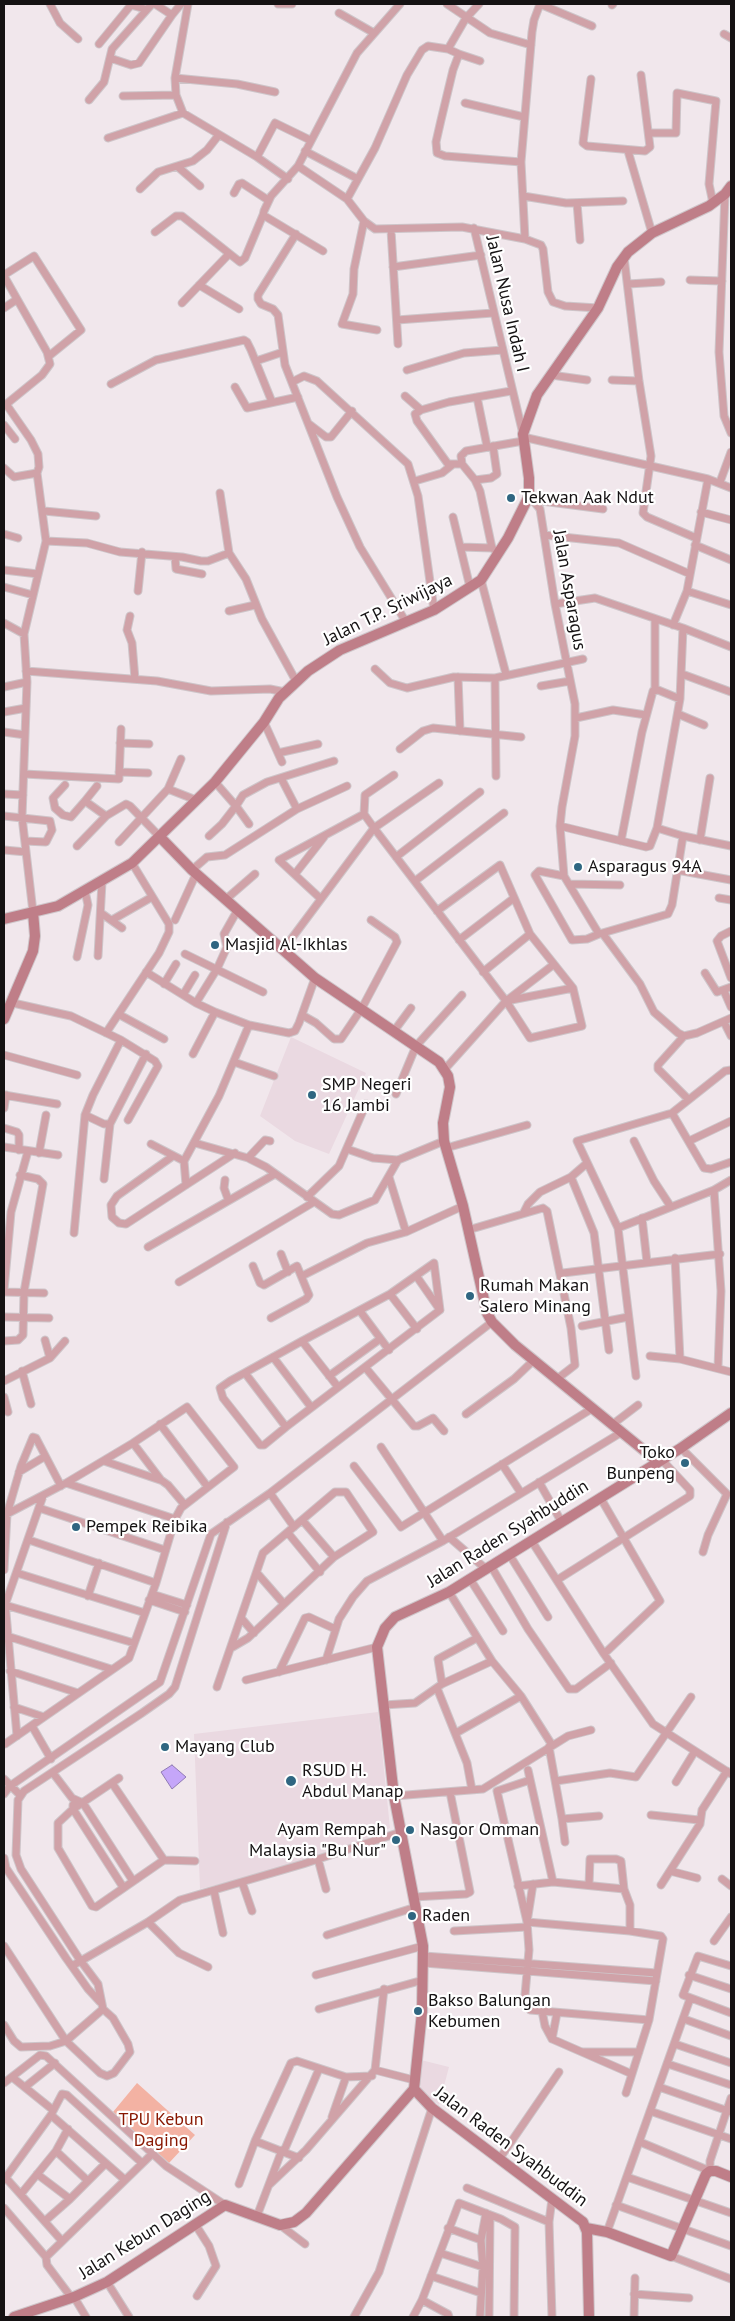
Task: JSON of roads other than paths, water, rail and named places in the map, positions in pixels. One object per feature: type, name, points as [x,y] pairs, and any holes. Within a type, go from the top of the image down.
[{"type":"main road","points":[[531,498],[523,437],[537,395],[598,308],[624,257],[652,233],[713,203],[728,190]]},
{"type":"main road","name":"Jalan T.P. Sriwijaya","points":[[4,919],[58,906],[132,863],[215,782],[264,722],[285,692],[296,681],[340,650],[434,610],[481,580],[495,550],[531,498]]},
{"type":"main road","points":[[160,837],[194,872],[315,978],[440,1062],[445,1069],[450,1087],[443,1123],[445,1144],[463,1206],[487,1313],[492,1322],[534,1360],[659,1460]]},
{"type":"main road","points":[[4,1019],[34,951],[34,912]]},
{"type":"main road","name":"Jalan Raden Syahbuddin","points":[[587,2232],[574,2214],[432,2108],[414,2085],[422,2012],[424,1955],[394,1796],[377,1647],[385,1628],[395,1617],[449,1592],[680,1448],[731,1413]]},
{"type":"main road","points":[[280,2225],[294,2222],[306,2213],[414,2085]]},
{"type":"main road","points":[[589,2317],[587,2232],[607,2232],[671,2256],[685,2228],[703,2179],[710,2171],[731,2177]]},
{"type":"main road","name":"Jalan Kebun Daging","points":[[19,2316],[72,2297],[106,2282],[225,2204],[280,2225]]},
{"type":"street","points":[[50,4],[58,21],[78,39]]},
{"type":"street","points":[[89,100],[104,82],[112,49],[145,9],[154,4],[172,15]]},
{"type":"street","points":[[110,58],[131,65],[140,63],[181,4]]},
{"type":"street","points":[[188,4],[175,78],[176,95],[183,114],[257,158],[288,179]]},
{"type":"street","points":[[278,4],[292,4]]},
{"type":"street","points":[[155,232],[176,216],[182,216],[238,262],[243,261],[268,200],[298,166],[357,53],[400,4]]},
{"type":"street","points":[[446,4],[490,33],[531,45]]},
{"type":"street","points":[[448,48],[466,18],[479,4]]},
{"type":"street","points":[[540,4],[592,26]]},
{"type":"street","name":"Jalan Nusa Indah I","points":[[523,437],[474,228],[525,239],[521,162],[534,20],[540,4]]},
{"type":"street","points":[[99,44],[131,5],[145,9]]},
{"type":"street","points":[[339,13],[374,33]]},
{"type":"street","points":[[347,199],[375,148],[407,75],[422,50],[428,46],[448,48],[480,61]]},
{"type":"street","points":[[459,54],[453,70],[436,142],[437,153],[445,156],[521,162]]},
{"type":"street","points":[[591,79],[583,143],[587,146],[628,151],[648,149],[649,133],[641,75]]},
{"type":"street","points":[[175,78],[237,84],[276,92]]},
{"type":"street","points":[[649,133],[676,133],[677,93],[716,101],[709,184],[713,203]]},
{"type":"street","points":[[123,96],[176,95]]},
{"type":"street","points":[[465,103],[524,117]]},
{"type":"street","points":[[108,138],[183,114]]},
{"type":"street","points":[[257,158],[276,124],[310,140]]},
{"type":"street","points":[[140,189],[158,172],[193,161],[207,150],[218,136]]},
{"type":"street","points":[[305,150],[358,179]]},
{"type":"street","points":[[628,151],[652,233]]},
{"type":"street","points":[[178,166],[200,186]]},
{"type":"street","points":[[298,166],[347,199],[364,221],[374,229],[474,228]]},
{"type":"street","points":[[234,193],[239,184],[242,183],[268,200]]},
{"type":"street","points":[[728,190],[719,352],[724,416],[731,433]]},
{"type":"street","points":[[523,196],[577,203],[623,200]]},
{"type":"street","points":[[577,203],[580,240]]},
{"type":"street","points":[[262,215],[323,251]]},
{"type":"street","points":[[364,221],[354,268],[353,294],[342,324],[377,330]]},
{"type":"street","points":[[391,230],[398,344]]},
{"type":"street","points":[[296,234],[258,295],[259,302],[273,309],[278,315],[285,364],[337,497],[360,547],[406,622]]},
{"type":"street","points":[[525,239],[541,245],[543,249],[548,292],[553,302],[565,306],[598,308]]},
{"type":"street","points":[[182,303],[228,254]]},
{"type":"street","points":[[392,267],[480,255]]},
{"type":"street","points":[[34,912],[22,817],[27,682],[24,634],[46,541],[44,510],[37,473],[39,468],[38,454],[31,440],[5,405],[47,371],[50,364],[49,356],[4,276],[34,256],[81,330],[49,356]]},
{"type":"street","points":[[624,257],[651,465],[644,515],[731,560]]},
{"type":"street","points":[[690,280],[722,281]]},
{"type":"street","points":[[628,284],[661,282]]},
{"type":"street","points":[[199,285],[239,309]]},
{"type":"street","points":[[4,308],[16,300]]},
{"type":"street","points":[[398,320],[493,312]]},
{"type":"street","points":[[112,384],[156,360],[238,340],[247,342],[272,402]]},
{"type":"street","points":[[407,370],[464,353],[502,350]]},
{"type":"street","points":[[256,361],[283,352]]},
{"type":"street","points":[[551,374],[587,380]]},
{"type":"street","points":[[292,382],[304,376],[312,378],[405,459],[412,470],[434,610]]},
{"type":"street","points":[[612,380],[639,382]]},
{"type":"street","points":[[235,387],[247,408],[298,397]]},
{"type":"street","points":[[452,465],[445,461],[417,421],[415,414],[421,410],[511,391]]},
{"type":"street","points":[[405,396],[421,410]]},
{"type":"street","points":[[475,480],[491,478],[497,474],[477,397]]},
{"type":"street","points":[[308,424],[326,437],[330,437],[352,411]]},
{"type":"street","points":[[724,416],[731,420]]},
{"type":"street","points":[[4,425],[15,439]]},
{"type":"street","points":[[460,547],[495,550],[480,491],[475,480],[462,464],[463,453],[523,437],[651,465],[720,482],[731,488]]},
{"type":"street","points":[[720,482],[731,452]]},
{"type":"street","points":[[415,481],[442,473],[452,465],[462,464]]},
{"type":"street","points":[[4,468],[14,477],[37,473]]},
{"type":"street","points":[[673,625],[687,591],[708,479]]},
{"type":"street","points":[[220,493],[228,553],[246,579],[255,605],[296,681]]},
{"type":"street","points":[[531,498],[603,509]]},
{"type":"street","name":"Jalan Asparagus","points":[[531,498],[540,509],[576,718],[576,736],[560,826],[564,876]]},
{"type":"street","points":[[44,510],[96,516]]},
{"type":"street","points":[[701,512],[731,520]]},
{"type":"street","points":[[453,518],[470,588]]},
{"type":"street","points":[[4,534],[18,538]]},
{"type":"street","points":[[544,535],[620,543],[690,574]]},
{"type":"street","points":[[46,541],[87,543],[120,552],[142,552],[208,562],[228,553]]},
{"type":"street","points":[[138,591],[142,552]]},
{"type":"street","points":[[175,557],[176,569],[202,574]]},
{"type":"street","points":[[4,570],[38,574]]},
{"type":"street","points":[[481,580],[506,674]]},
{"type":"street","points":[[4,587],[33,594]]},
{"type":"street","points":[[687,591],[731,605]]},
{"type":"street","points":[[555,604],[595,598],[683,628],[731,647]]},
{"type":"street","points":[[229,611],[255,605]]},
{"type":"street","points":[[130,616],[128,630],[132,643],[134,679]]},
{"type":"street","points":[[621,841],[646,715],[653,691],[655,690],[655,619]]},
{"type":"street","points":[[4,623],[24,634]]},
{"type":"street","points":[[560,826],[648,847],[657,828],[678,714],[682,674],[683,628]]},
{"type":"street","points":[[375,669],[390,683],[407,688],[458,677],[495,678],[506,674],[566,664],[583,659]]},
{"type":"street","points":[[26,671],[134,679],[211,691],[270,688],[285,692]]},
{"type":"street","points":[[682,674],[731,692]]},
{"type":"street","points":[[458,677],[460,731]]},
{"type":"street","points":[[495,678],[496,776]]},
{"type":"street","points":[[541,686],[570,681]]},
{"type":"street","points":[[4,688],[27,682]]},
{"type":"street","points":[[655,690],[680,698]]},
{"type":"street","points":[[4,712],[26,708]]},
{"type":"street","points":[[576,718],[613,710],[646,715]]},
{"type":"street","points":[[678,714],[704,725]]},
{"type":"street","points":[[264,722],[282,762]]},
{"type":"street","points":[[400,749],[428,728],[521,737]]},
{"type":"street","points":[[24,774],[119,779],[121,729]]},
{"type":"street","points":[[4,732],[25,735]]},
{"type":"street","points":[[120,743],[148,744]]},
{"type":"street","points":[[278,753],[318,744]]},
{"type":"street","points":[[119,842],[168,788],[181,760]]},
{"type":"street","points":[[210,836],[222,824],[243,796],[267,782],[334,761]]},
{"type":"street","points":[[119,772],[148,773]]},
{"type":"street","points":[[394,774],[365,795],[364,814],[374,828],[483,972],[506,1001],[530,1038],[582,1026],[573,988],[530,934],[500,865],[437,911]]},
{"type":"street","points":[[281,778],[296,809]]},
{"type":"street","points":[[700,840],[710,778]]},
{"type":"street","points":[[215,782],[249,824]]},
{"type":"street","points":[[283,950],[374,828],[439,783]]},
{"type":"street","points":[[65,785],[53,798],[55,808],[68,817],[75,814],[97,786]]},
{"type":"street","points":[[175,920],[194,872],[207,857],[225,855],[296,809],[347,786]]},
{"type":"street","points":[[168,788],[196,800]]},
{"type":"street","points":[[396,857],[480,792]]},
{"type":"street","points":[[4,794],[23,795]]},
{"type":"street","points":[[85,801],[106,816]]},
{"type":"street","points":[[77,846],[106,816],[126,804],[160,837]]},
{"type":"street","points":[[415,882],[504,813]]},
{"type":"street","points":[[321,899],[279,860],[364,814]]},
{"type":"street","points":[[4,816],[48,820],[52,830],[46,842],[25,841]]},
{"type":"street","points":[[657,828],[683,836],[731,846]]},
{"type":"street","points":[[295,874],[325,835]]},
{"type":"street","points":[[683,836],[672,905],[668,914],[601,934],[587,939],[572,940],[535,875],[539,871],[564,876],[601,934],[640,984],[654,1012],[684,1036]]},
{"type":"street","points":[[4,850],[26,852]]},
{"type":"street","points":[[106,1034],[159,953],[170,927],[132,863]]},
{"type":"street","points":[[677,870],[731,880]]},
{"type":"street","points":[[225,900],[255,874]]},
{"type":"street","points":[[98,956],[102,882]]},
{"type":"street","points":[[569,884],[620,885]]},
{"type":"street","points":[[77,957],[88,905],[85,891]]},
{"type":"street","points":[[112,920],[152,897]]},
{"type":"street","points":[[459,940],[514,898]]},
{"type":"street","points":[[719,898],[731,900]]},
{"type":"street","points":[[196,1003],[227,947],[224,934],[237,911]]},
{"type":"street","points":[[101,913],[122,928]]},
{"type":"street","points":[[302,1015],[338,1040],[341,1039],[362,1008],[397,942],[395,937],[371,920]]},
{"type":"street","points":[[731,931],[720,936],[717,941],[731,978]]},
{"type":"street","points":[[483,972],[530,934]]},
{"type":"street","points":[[185,954],[263,992]]},
{"type":"street","points":[[164,984],[176,964]]},
{"type":"street","points":[[445,1069],[506,1001],[553,965]]},
{"type":"street","points":[[146,972],[183,996],[215,1012],[249,1025],[292,1033],[302,1015],[315,978]]},
{"type":"street","points":[[705,973],[717,992],[731,987]]},
{"type":"street","points":[[183,996],[195,975]]},
{"type":"street","points":[[506,1001],[573,988]]},
{"type":"street","points":[[724,991],[731,1007]]},
{"type":"street","points":[[396,1094],[416,1046],[462,995]]},
{"type":"street","points":[[12,1003],[71,1016],[146,1054],[158,1066],[128,1120]]},
{"type":"street","points":[[394,1030],[411,1008]]},
{"type":"street","points":[[193,1054],[215,1012]]},
{"type":"street","points":[[120,1015],[164,1039]]},
{"type":"street","points":[[688,1099],[658,1069],[658,1065],[684,1036],[731,1018]]},
{"type":"street","points":[[724,1022],[731,1036]]},
{"type":"street","points":[[186,1185],[184,1161],[219,1096],[249,1025]]},
{"type":"street","points":[[74,1233],[86,1115],[93,1095],[121,1040]]},
{"type":"street","points":[[104,1179],[110,1124],[146,1054]]},
{"type":"street","points":[[4,1055],[76,1075]]},
{"type":"street","points":[[234,1062],[274,1076]]},
{"type":"street","points":[[636,1376],[618,1228],[576,1144],[578,1139],[672,1113],[725,1071],[731,1070]]},
{"type":"street","points":[[4,1108],[5,1095],[57,1104]]},
{"type":"street","points":[[307,1197],[337,1169],[366,1104]]},
{"type":"street","points":[[672,1113],[704,1168],[711,1168],[731,1162]]},
{"type":"street","points":[[39,1153],[46,1115]]},
{"type":"street","points":[[86,1115],[104,1124],[110,1124]]},
{"type":"street","points":[[689,1141],[731,1121]]},
{"type":"street","points":[[347,1148],[373,1158],[398,1160],[445,1144],[527,1125]]},
{"type":"street","points":[[4,1128],[17,1132],[19,1150]]},
{"type":"street","points":[[248,1158],[265,1140],[270,1141]]},
{"type":"street","points":[[634,1141],[654,1181],[671,1207]]},
{"type":"street","points":[[195,1143],[248,1158],[275,1174],[332,1214],[346,1213],[375,1200],[398,1160]]},
{"type":"street","points":[[151,1144],[184,1161]]},
{"type":"street","points":[[4,1148],[58,1155]]},
{"type":"street","points":[[28,1151],[20,1175],[12,1212],[4,1291],[44,1294]]},
{"type":"street","points":[[173,1156],[117,1196],[111,1205],[112,1217],[126,1224],[235,1153]]},
{"type":"street","points":[[524,1212],[528,1204],[540,1192],[571,1176],[586,1164]]},
{"type":"street","points":[[148,1247],[228,1199],[275,1174]]},
{"type":"street","points":[[4,1341],[22,1338],[24,1292],[43,1184],[38,1179],[20,1175]]},
{"type":"street","points":[[571,1176],[592,1225],[604,1321],[610,1350]]},
{"type":"street","points":[[389,1177],[406,1232]]},
{"type":"street","points":[[225,1180],[224,1188],[228,1199]]},
{"type":"street","points":[[618,1228],[714,1190],[731,1180]]},
{"type":"street","points":[[714,1190],[722,1291],[718,1367]]},
{"type":"street","points":[[179,1282],[314,1202]]},
{"type":"street","points":[[302,1276],[367,1243],[406,1232],[463,1206]]},
{"type":"street","points":[[468,1230],[524,1212],[543,1208],[547,1211],[569,1319],[575,1365],[557,1379]]},
{"type":"street","points":[[642,1218],[646,1262]]},
{"type":"street","points":[[281,1254],[288,1272]]},
{"type":"street","points":[[563,1272],[720,1254]]},
{"type":"street","points":[[675,1258],[680,1359]]},
{"type":"street","points":[[434,1263],[440,1310],[262,1446],[232,1410],[220,1388],[390,1294],[417,1277],[434,1263]]},
{"type":"street","points":[[253,1266],[262,1285],[297,1266],[302,1276],[308,1297],[271,1318]]},
{"type":"street","points":[[417,1277],[440,1310]]},
{"type":"street","points":[[390,1294],[416,1329]]},
{"type":"street","points":[[360,1311],[389,1350]]},
{"type":"street","points":[[4,1317],[49,1318]]},
{"type":"street","points":[[582,1326],[628,1317]]},
{"type":"street","points":[[4,1794],[10,1786],[160,1682],[211,1534],[270,1493],[492,1322]]},
{"type":"street","points":[[329,1376],[380,1339]]},
{"type":"street","points":[[46,1340],[50,1358]]},
{"type":"street","points":[[4,1381],[50,1358],[65,1341]]},
{"type":"street","points":[[302,1341],[338,1387]]},
{"type":"street","points":[[650,1356],[680,1359],[718,1367],[731,1372]]},
{"type":"street","points":[[273,1357],[311,1407]]},
{"type":"street","points":[[466,1414],[514,1379],[534,1360]]},
{"type":"street","points":[[365,1367],[414,1426],[418,1426],[433,1418],[444,1431]]},
{"type":"street","points":[[22,1371],[31,1404]]},
{"type":"street","points":[[245,1373],[286,1427]]},
{"type":"street","points":[[4,1397],[8,1412]]},
{"type":"street","points":[[613,1424],[638,1405]]},
{"type":"street","points":[[5,1744],[129,1658],[156,1583],[175,1519],[184,1504],[234,1467],[189,1408],[185,1408],[104,1461],[7,1514]]},
{"type":"street","points":[[354,1466],[402,1527],[593,1408]]},
{"type":"street","points":[[160,1424],[207,1486]]},
{"type":"street","points":[[326,1660],[335,1629],[352,1597],[367,1581],[446,1539],[622,1432]]},
{"type":"street","points":[[4,1570],[7,1514],[19,1472],[32,1438],[36,1438],[44,1457],[63,1485],[175,1519]]},
{"type":"street","points":[[133,1443],[160,1480]]},
{"type":"street","points":[[381,1446],[446,1539],[488,1568],[569,1689],[576,1689],[611,1663]]},
{"type":"street","points":[[680,1448],[729,1492],[708,1535],[704,1552]]},
{"type":"street","points":[[19,1472],[44,1457]]},
{"type":"street","points":[[557,1580],[692,1494],[659,1460]]},
{"type":"street","points":[[104,1461],[168,1484],[184,1504]]},
{"type":"street","points":[[502,1464],[522,1493]]},
{"type":"street","points":[[539,1482],[561,1521]]},
{"type":"street","points":[[217,1686],[231,1648],[242,1619],[263,1554],[335,1492],[342,1490],[348,1494],[373,1532],[334,1557],[254,1633],[231,1648]]},
{"type":"street","points":[[270,1493],[294,1528]]},
{"type":"street","points":[[5,1605],[43,1496]]},
{"type":"street","points":[[600,1497],[660,1601],[604,1654]]},
{"type":"street","points":[[39,1508],[165,1550]]},
{"type":"street","points":[[303,1520],[334,1557]]},
{"type":"street","points":[[20,1795],[169,1694],[175,1687],[227,1522]]},
{"type":"street","points":[[288,1533],[320,1572]]},
{"type":"street","points":[[29,1540],[156,1583]]},
{"type":"street","points":[[531,1540],[604,1654],[654,1724],[729,1772],[702,1810],[699,1820],[700,1824],[661,1885]]},
{"type":"street","points":[[509,1554],[548,1617]]},
{"type":"street","points":[[88,1596],[99,1563]]},
{"type":"street","points":[[257,1572],[284,1604]]},
{"type":"street","points":[[17,1573],[145,1614]]},
{"type":"street","points":[[470,1579],[503,1631]]},
{"type":"street","points":[[449,1592],[492,1661],[521,1696],[550,1746],[565,1842]]},
{"type":"street","points":[[4,1596],[17,1736]]},
{"type":"street","points":[[151,1597],[186,1608]]},
{"type":"street","points":[[5,1605],[134,1643]]},
{"type":"street","points":[[279,1672],[305,1618],[309,1617],[335,1629]]},
{"type":"street","points":[[242,1619],[254,1633]]},
{"type":"street","points":[[7,1636],[111,1669]]},
{"type":"street","points":[[472,1790],[467,1762],[440,1686],[438,1659],[477,1638]]},
{"type":"street","points":[[246,1680],[377,1647]]},
{"type":"street","points":[[384,1704],[412,1704],[440,1686],[492,1661]]},
{"type":"street","points":[[10,1671],[78,1692]]},
{"type":"street","points":[[165,1672],[178,1677]]},
{"type":"street","points":[[456,1734],[521,1696]]},
{"type":"street","points":[[556,1781],[610,1773],[636,1777],[665,1732],[691,1697]]},
{"type":"street","points":[[14,1707],[44,1717]]},
{"type":"street","points":[[32,1726],[50,1759]]},
{"type":"street","points":[[394,1796],[472,1790],[488,1786],[568,1736],[591,1730]]},
{"type":"street","points":[[676,1782],[696,1751]]},
{"type":"street","points":[[528,1770],[552,1882]]},
{"type":"street","points":[[53,1773],[72,1798],[83,1803],[133,1881]]},
{"type":"street","points":[[119,1778],[58,1821],[57,1846],[92,1906],[96,1907],[164,1860],[196,1861]]},
{"type":"street","points":[[4,1780],[20,1795]]},
{"type":"street","points":[[527,1925],[497,1791],[530,1780]]},
{"type":"street","points":[[112,1783],[164,1860]]},
{"type":"street","points":[[327,1935],[415,1902],[468,1894],[470,1892],[450,1792]]},
{"type":"street","points":[[20,1795],[16,1855],[21,1868],[80,1960],[101,1984],[100,2002]]},
{"type":"street","points":[[72,1798],[73,1809],[123,1887]]},
{"type":"street","points":[[651,1815],[699,1820]]},
{"type":"street","points":[[562,1819],[599,1816]]},
{"type":"street","points":[[72,1966],[148,1922],[180,1900],[401,1832]]},
{"type":"street","points":[[4,1858],[6,1868],[88,1989],[100,2002],[103,2009],[113,2018],[128,2044],[130,2052],[114,2073],[107,2076],[100,2073],[66,2041],[4,1946]]},
{"type":"street","points":[[318,1859],[326,1889]]},
{"type":"street","points":[[589,1885],[590,1859],[616,1859],[621,1861],[624,1889],[630,1899],[630,1931]]},
{"type":"street","points":[[670,1871],[697,1878]]},
{"type":"street","points":[[722,1879],[731,1886]]},
{"type":"street","points":[[242,1882],[252,1912]]},
{"type":"street","points":[[518,1886],[552,1882],[624,1889]]},
{"type":"street","points":[[534,1884],[527,1925],[526,2002],[530,2010],[649,2020]]},
{"type":"street","points":[[214,1891],[223,1933]]},
{"type":"street","points":[[714,1940],[731,1917]]},
{"type":"street","points":[[148,1922],[179,1953],[208,1967]]},
{"type":"street","points":[[454,1931],[527,1925],[630,1931],[663,1937],[649,2020],[626,2093]]},
{"type":"street","points":[[424,1955],[505,1969],[570,1974],[606,1973],[657,1977]]},
{"type":"street","points":[[316,1975],[424,1955],[570,1966],[606,1973]]},
{"type":"street","points":[[731,1966],[700,1955],[696,1958],[682,1995],[731,2013]]},
{"type":"street","points":[[505,1969],[506,1960]]},
{"type":"street","points":[[570,1966],[570,1974]]},
{"type":"street","points":[[690,1974],[731,1989]]},
{"type":"street","points":[[319,2009],[384,1989],[423,1980]]},
{"type":"street","points":[[88,1989],[101,1984]]},
{"type":"street","points":[[268,2185],[298,2158],[374,2073],[384,1989]]},
{"type":"street","points":[[607,2232],[690,1999]]},
{"type":"street","points":[[4,2025],[14,2042],[20,2047],[50,2046],[66,2041],[103,2009]]},
{"type":"street","points":[[542,2012],[545,2026],[552,2039],[632,2074]]},
{"type":"street","points":[[552,2039],[558,2013]]},
{"type":"street","points":[[684,2019],[731,2036]]},
{"type":"street","points":[[675,2044],[731,2063]]},
{"type":"street","points":[[578,2052],[639,2052]]},
{"type":"street","points":[[6,2080],[40,2055],[46,2056],[166,2166],[225,2204]]},
{"type":"street","points":[[238,2184],[255,2141],[291,2063],[297,2061],[346,2078],[374,2073],[414,2085]]},
{"type":"street","points":[[25,2087],[55,2063]]},
{"type":"street","points":[[668,2064],[731,2085]]},
{"type":"street","points":[[257,2216],[268,2185],[320,2069]]},
{"type":"street","points":[[500,2158],[559,2072]]},
{"type":"street","points":[[330,2122],[346,2078]]},
{"type":"street","points":[[6,2080],[25,2087],[105,2164],[125,2180]]},
{"type":"street","points":[[659,2087],[729,2112]]},
{"type":"street","points":[[62,2241],[21,2194],[5,2179],[52,2113],[61,2095],[66,2095],[142,2162]]},
{"type":"street","points":[[640,2142],[710,2171],[710,2161],[718,2134],[729,2112],[731,2098]]},
{"type":"street","points":[[354,2317],[379,2272],[432,2108]]},
{"type":"street","points":[[650,2111],[731,2139]]},
{"type":"street","points":[[21,2194],[56,2151],[68,2129]]},
{"type":"street","points":[[255,2141],[298,2158]]},
{"type":"street","points":[[56,2151],[88,2181]]},
{"type":"street","points":[[46,2257],[152,2154]]},
{"type":"street","points":[[44,2221],[70,2199],[105,2164]]},
{"type":"street","points":[[37,2174],[70,2199]]},
{"type":"street","points":[[627,2176],[731,2213]]},
{"type":"street","points":[[467,2188],[549,2222]]},
{"type":"street","points":[[552,2199],[549,2222],[552,2317]]},
{"type":"street","points":[[413,2317],[422,2300],[459,2203],[515,2227],[514,2317]]},
{"type":"street","points":[[616,2205],[685,2228],[731,2246]]},
{"type":"street","points":[[4,2208],[46,2257],[47,2265],[86,2317]]},
{"type":"street","points":[[480,2317],[483,2267],[481,2240],[488,2214]]},
{"type":"street","points":[[488,2214],[489,2317]]},
{"type":"street","points":[[195,2224],[209,2246],[216,2264],[197,2296]]},
{"type":"street","points":[[280,2225],[305,2244]]},
{"type":"street","points":[[448,2228],[481,2240]]},
{"type":"street","points":[[440,2253],[483,2267]]},
{"type":"street","points":[[671,2256],[731,2279]]},
{"type":"street","points":[[431,2276],[481,2293]]},
{"type":"street","points":[[634,2317],[635,2278]]},
{"type":"street","points":[[106,2282],[129,2317]]},
{"type":"street","points":[[634,2294],[689,2298]]},
{"type":"street","points":[[422,2300],[448,2314],[449,2317]]},
{"type":"place","name":"Tekwan Aak Ndut","points":[[511,498]]},
{"type":"place","name":"Asparagus 94A","points":[[578,867]]},
{"type":"place","name":"Masjid Al-Ikhlas","points":[[215,945]]},
{"type":"place","name":"SMP Negeri 16 Jambi","points":[[312,1095]]},
{"type":"place","name":"Rumah Makan Salero Minang","points":[[470,1296]]},
{"type":"place","name":"Toko Bunpeng","points":[[685,1463]]},
{"type":"place","name":"Pempek Reibika","points":[[76,1527]]},
{"type":"place","name":"Mayang Club","points":[[165,1747]]},
{"type":"place","name":"RSUD H. Abdul Manap","points":[[291,1781]]},
{"type":"place","name":"Nasgor Omman","points":[[410,1830]]},
{"type":"place","name":"Ayam Rempah Malaysia \"Bu Nur\"","points":[[396,1840]]},
{"type":"place","name":"Raden","points":[[412,1916]]},
{"type":"place","name":"Bakso Balungan Kebumen","points":[[418,2011]]},
{"type":"park label","name":"TPU Kebun Daging","points":[[161,2130]]}]
